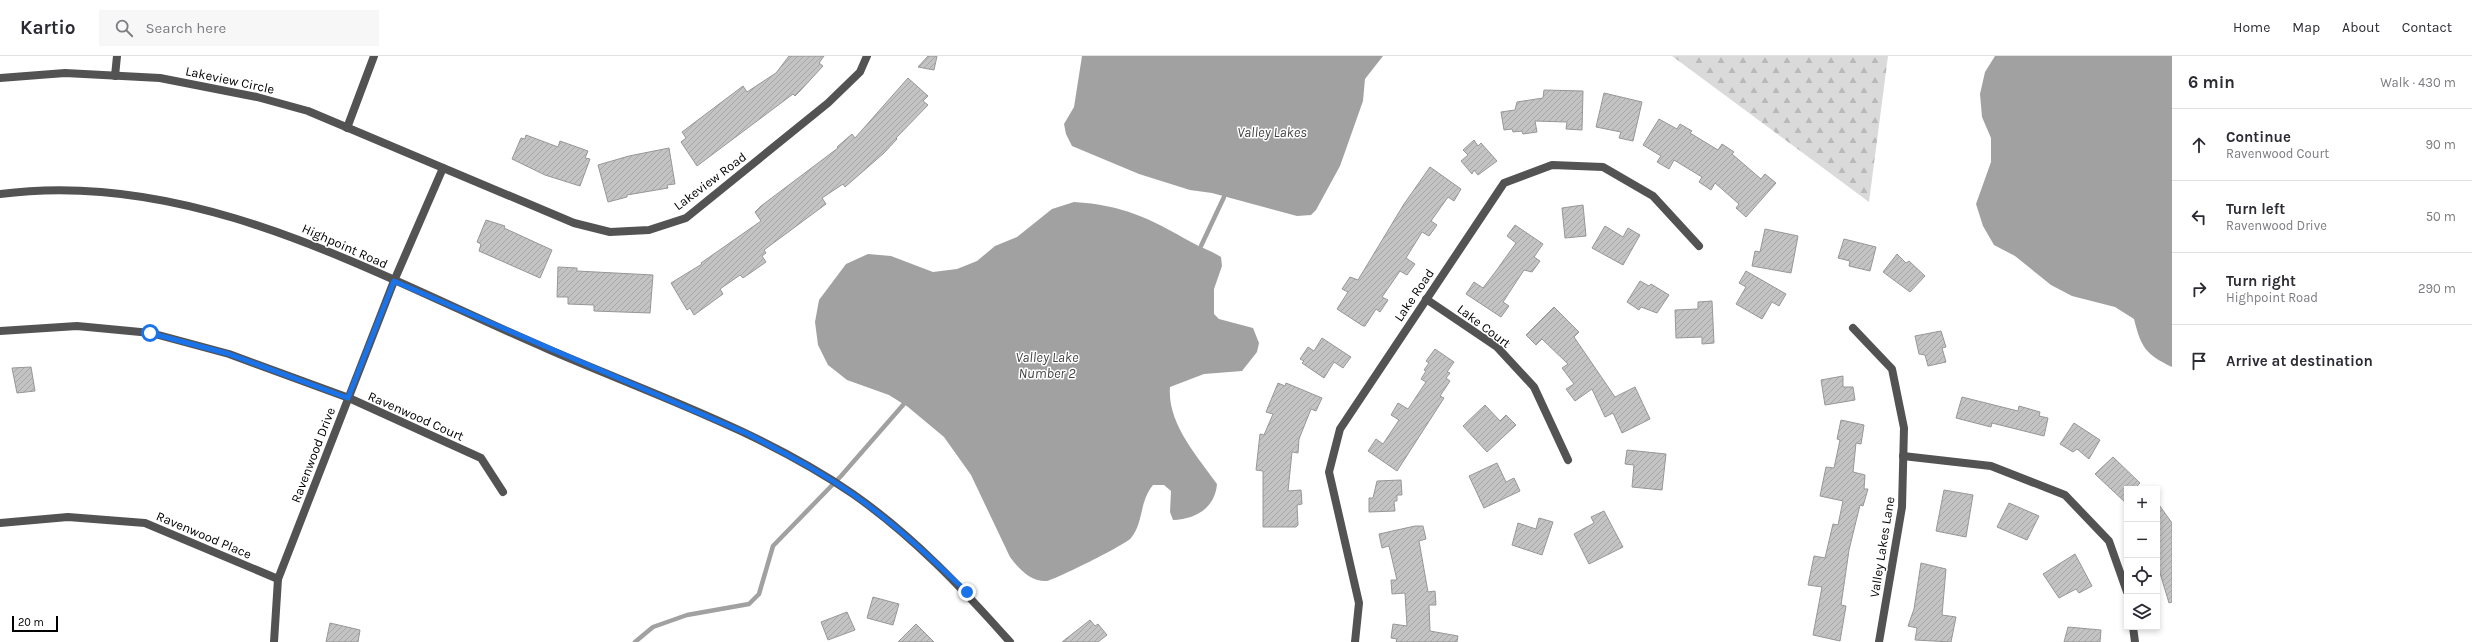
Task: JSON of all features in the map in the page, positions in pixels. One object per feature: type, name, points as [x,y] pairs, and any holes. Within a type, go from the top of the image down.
[{"type":"street","points":[[115,76],[117,56]]},
{"type":"street","points":[[347,128],[374,56]]},
{"type":"street","name":"Lakeview Road","points":[[443,168],[574,223],[610,232],[649,230],[686,218],[828,103],[860,72],[867,56]]},
{"type":"street","name":"Lakeview Circle","points":[[0,78],[64,73],[160,78],[256,97],[308,111],[443,168]]},
{"type":"street","name":"Lake Road","points":[[1355,642],[1359,603],[1329,472],[1340,428],[1504,183],[1552,165],[1603,167],[1653,196],[1699,246]]},
{"type":"street","name":"Ravenwood Drive","points":[[274,642],[278,578],[394,281],[443,168]]},
{"type":"street","name":"Highpoint Road","points":[[0,194],[64,189],[105,191],[179,203],[275,230],[337,254],[394,281],[748,434],[800,461],[854,495],[913,541],[967,592],[1010,642]]},
{"type":"street","name":"Lake Court","points":[[1426,299],[1497,347],[1534,387],[1568,460]]},
{"type":"street","name":"Ravenwood Court","points":[[0,331],[77,326],[150,333],[229,354],[348,398],[481,458],[503,492]]},
{"type":"street","name":"Valley Lakes Lane","points":[[1852,328],[1892,369],[1904,428],[1902,507],[1879,642]]},
{"type":"street","points":[[1903,456],[1991,466],[2065,495],[2109,541],[2124,584]]},
{"type":"street","name":"Ravenwood Place","points":[[0,523],[68,517],[145,523],[278,578]]},
{"type":"street","points":[[2133,630],[2135,642]]},
{"type":"green space","points":[[1672,56],[1888,56],[1869,202]]},
{"type":"water","name":"Valley Lakes","points":[[1082,56],[1383,56],[1365,79],[1363,101],[1340,166],[1316,210],[1311,215],[1297,216],[1212,193],[1190,190],[1139,174],[1072,146],[1066,134],[1064,124],[1074,107]]},
{"type":"water","points":[[1995,56],[2172,56],[2172,367],[2156,358],[2146,349],[2139,336],[2134,319],[2115,307],[2072,296],[2051,285],[2015,256],[1994,245],[1983,226],[1976,204],[1991,162],[1991,138],[1982,117],[1980,94],[1985,72]]},
{"type":"water","name":"Valley Lake Number 2","points":[[1074,202],[1107,206],[1135,214],[1162,226],[1221,257],[1222,266],[1214,289],[1214,314],[1219,319],[1253,328],[1259,343],[1257,352],[1242,371],[1204,374],[1170,387],[1170,400],[1178,426],[1217,484],[1213,500],[1208,506],[1197,514],[1173,520],[1170,512],[1171,491],[1164,485],[1153,485],[1145,498],[1135,532],[1127,542],[1076,569],[1047,581],[1041,581],[1026,574],[1010,557],[971,475],[944,437],[908,407],[889,395],[847,380],[828,365],[818,345],[815,322],[819,300],[846,264],[868,254],[891,256],[933,272],[957,269],[977,261],[995,246],[1017,237],[1052,209]]},
{"type":"building","points":[[789,56],[824,56],[819,63],[823,66],[795,96],[793,94],[697,166],[681,142],[686,138],[682,132],[743,86],[747,92],[776,73]]},
{"type":"building","points":[[928,56],[937,56],[934,70],[918,67]]},
{"type":"building","points":[[908,78],[928,96],[923,101],[928,105],[896,138],[897,139],[884,153],[845,187],[843,184],[822,198],[826,204],[764,250],[766,253],[762,256],[766,262],[743,278],[740,275],[720,289],[723,294],[694,315],[690,308],[687,310],[671,283],[702,264],[701,263],[761,221],[755,212],[761,206],[838,148],[837,147],[852,134],[855,138]]},
{"type":"building","points":[[1544,90],[1583,91],[1582,130],[1566,129],[1567,122],[1535,121],[1537,132],[1523,134],[1522,131],[1513,132],[1512,129],[1504,130],[1501,112],[1515,110],[1517,102],[1543,98]]},
{"type":"building","points":[[1604,93],[1642,102],[1633,141],[1619,138],[1621,132],[1596,127]]},
{"type":"building","points":[[1659,119],[1677,129],[1680,124],[1692,131],[1690,133],[1718,150],[1722,144],[1734,152],[1732,154],[1761,179],[1765,174],[1776,183],[1746,217],[1736,208],[1739,204],[1715,183],[1711,190],[1699,182],[1702,177],[1674,160],[1669,169],[1657,162],[1661,156],[1643,145]]},
{"type":"building","points":[[526,135],[558,147],[560,141],[588,151],[585,158],[590,159],[580,186],[545,175],[512,159],[521,138],[525,139]]},
{"type":"building","points":[[1474,140],[1478,146],[1481,143],[1497,161],[1478,175],[1474,170],[1472,174],[1461,161],[1468,155],[1463,150]]},
{"type":"building","points":[[669,148],[675,184],[667,185],[668,188],[627,195],[627,197],[608,202],[598,165],[629,156]]},
{"type":"building","points":[[1430,167],[1461,189],[1454,201],[1448,197],[1431,221],[1437,225],[1429,236],[1422,232],[1406,258],[1415,264],[1407,275],[1400,271],[1382,297],[1388,300],[1380,312],[1376,309],[1365,326],[1363,326],[1337,309],[1348,292],[1342,289],[1350,277],[1358,280],[1404,204]]},
{"type":"building","points":[[1583,205],[1586,236],[1565,238],[1562,208]]},
{"type":"building","points":[[486,220],[505,226],[504,228],[552,250],[540,278],[479,251],[481,244],[477,242]]},
{"type":"building","points":[[1515,225],[1543,244],[1534,257],[1540,261],[1532,272],[1524,270],[1503,302],[1509,306],[1501,317],[1466,294],[1474,282],[1483,288],[1516,243],[1507,236]]},
{"type":"building","points":[[1605,226],[1623,237],[1628,228],[1640,235],[1623,265],[1592,248]]},
{"type":"building","points":[[1765,229],[1798,236],[1791,273],[1752,266],[1755,251],[1760,252]]},
{"type":"building","points":[[1844,239],[1876,247],[1870,271],[1849,266],[1850,261],[1838,258]]},
{"type":"building","points":[[1897,254],[1906,263],[1909,261],[1925,276],[1910,292],[1883,272]]},
{"type":"building","points":[[558,267],[577,268],[577,271],[653,275],[650,313],[594,311],[594,305],[568,304],[568,297],[557,297]]},
{"type":"building","points":[[1746,271],[1786,294],[1779,306],[1772,302],[1762,319],[1736,304],[1746,287],[1739,283]]},
{"type":"building","points":[[1640,281],[1649,286],[1651,284],[1669,295],[1657,313],[1641,307],[1639,310],[1627,302]]},
{"type":"building","points":[[1712,301],[1714,343],[1702,344],[1702,337],[1676,338],[1675,310],[1698,309],[1698,302]]},
{"type":"building","points":[[1554,307],[1579,332],[1574,337],[1615,397],[1635,387],[1650,419],[1622,433],[1613,413],[1605,417],[1592,389],[1575,401],[1566,389],[1574,384],[1562,368],[1568,364],[1542,339],[1536,345],[1526,335]]},
{"type":"building","points":[[1941,331],[1946,347],[1942,348],[1946,362],[1928,366],[1925,355],[1919,354],[1915,336]]},
{"type":"building","points":[[1322,338],[1351,357],[1343,368],[1334,362],[1324,378],[1302,363],[1304,361],[1300,359],[1308,347],[1314,351]]},
{"type":"building","points":[[1435,349],[1454,362],[1447,372],[1450,373],[1446,378],[1450,381],[1440,396],[1444,398],[1397,471],[1368,451],[1376,439],[1383,444],[1399,420],[1391,415],[1398,403],[1408,409],[1426,382],[1421,379],[1426,371],[1424,370],[1429,363],[1426,361]]},
{"type":"building","points":[[31,367],[35,391],[17,393],[12,368]]},
{"type":"building","points":[[1843,376],[1843,387],[1853,387],[1855,400],[1825,405],[1821,380]]},
{"type":"building","points":[[1278,383],[1285,386],[1286,383],[1322,398],[1316,411],[1311,409],[1299,439],[1298,453],[1292,452],[1288,491],[1301,490],[1302,504],[1297,505],[1298,525],[1296,527],[1263,527],[1263,471],[1256,470],[1260,434],[1264,435],[1273,414],[1266,412]]},
{"type":"building","points":[[1962,397],[2018,411],[2019,406],[2040,412],[2039,416],[2048,418],[2044,436],[1992,423],[1991,427],[1956,418]]},
{"type":"building","points":[[1485,405],[1500,421],[1506,415],[1516,425],[1487,452],[1463,426]]},
{"type":"building","points":[[1841,420],[1864,425],[1861,444],[1856,443],[1853,472],[1865,475],[1864,489],[1868,489],[1863,506],[1860,505],[1849,550],[1841,605],[1846,606],[1840,641],[1813,635],[1822,587],[1808,585],[1814,556],[1825,558],[1833,524],[1838,525],[1843,501],[1820,496],[1826,467],[1834,468],[1840,440],[1837,439]]},
{"type":"building","points":[[2074,423],[2100,440],[2089,459],[2077,449],[2073,452],[2060,444]]},
{"type":"building","points":[[1627,450],[1666,454],[1662,490],[1632,487],[1634,465],[1625,464]]},
{"type":"building","points":[[2113,457],[2140,483],[2137,486],[2124,486],[2124,501],[2095,474]]},
{"type":"building","points":[[1497,463],[1506,482],[1514,478],[1520,491],[1484,508],[1469,476]]},
{"type":"building","points":[[1401,480],[1402,495],[1397,495],[1397,501],[1394,501],[1395,511],[1369,512],[1369,498],[1373,498],[1377,481]]},
{"type":"building","points":[[1944,490],[1973,495],[1966,537],[1936,531]]},
{"type":"building","points":[[2009,503],[2039,516],[2027,540],[1997,527]]},
{"type":"building","points":[[2160,506],[2172,523],[2172,602],[2169,603],[2160,573]]},
{"type":"building","points":[[1604,511],[1623,547],[1589,564],[1574,534],[1594,523],[1591,517]]},
{"type":"building","points":[[1539,518],[1553,522],[1542,555],[1512,545],[1518,523],[1536,529]]},
{"type":"building","points":[[1415,526],[1423,526],[1426,539],[1419,541],[1428,592],[1435,591],[1436,605],[1429,605],[1430,631],[1458,636],[1457,642],[1396,642],[1397,639],[1391,638],[1393,624],[1407,626],[1405,593],[1392,594],[1391,580],[1397,580],[1389,546],[1382,548],[1379,534]]},
{"type":"building","points":[[2075,554],[2092,586],[2079,593],[2076,589],[2059,598],[2043,574]]},
{"type":"building","points":[[1921,563],[1946,569],[1942,615],[1956,617],[1951,642],[1915,640],[1917,628],[1908,626],[1914,609]]},
{"type":"building","points":[[873,597],[899,604],[893,625],[867,618]]},
{"type":"building","points":[[847,612],[855,630],[828,640],[821,622]]},
{"type":"building","points":[[1090,620],[1095,626],[1098,624],[1107,635],[1098,642],[1062,642]]},
{"type":"building","points":[[330,623],[360,630],[358,642],[326,642]]},
{"type":"building","points":[[916,624],[934,642],[898,642]]},
{"type":"building","points":[[2068,627],[2101,630],[2100,642],[2064,642]]},
{"type":"waterway","points":[[1201,246],[1224,197]]},
{"type":"waterway","points":[[635,642],[653,627],[687,615],[749,604],[759,594],[773,546],[841,476],[903,405]]},
{"type":"route","points":[[150,333],[229,354],[348,398],[394,281],[466,314],[748,434],[800,461],[854,495],[913,541],[967,592]]}]
